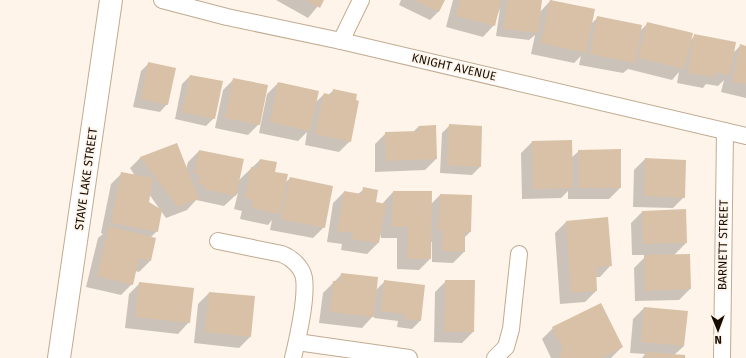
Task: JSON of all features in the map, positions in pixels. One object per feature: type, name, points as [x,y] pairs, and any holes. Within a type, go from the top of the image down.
[{"type":"main road","name":"STAVE LAKE STREET","points":[[59,358],[111,0]]},
{"type":"street","name":"KNIGHT AVENUE","points":[[162,0],[227,17],[341,41],[746,136]]},
{"type":"street","points":[[341,41],[361,0]]},
{"type":"street","name":"BARNETT STREET","points":[[722,358],[725,131]]},
{"type":"street","points":[[218,241],[282,254],[292,258],[304,277],[304,292],[297,342],[293,358]]},
{"type":"street","points":[[495,358],[506,347],[511,329],[519,254]]},
{"type":"street","points":[[297,342],[409,358]]},
{"type":"building","points":[[306,0],[324,0],[320,8]]},
{"type":"building","points":[[413,0],[445,0],[439,12]]},
{"type":"building","points":[[460,0],[501,0],[495,26],[456,16]]},
{"type":"building","points":[[507,0],[542,0],[538,33],[504,29]]},
{"type":"building","points":[[550,0],[595,9],[586,53],[541,43]]},
{"type":"building","points":[[597,16],[642,25],[635,63],[590,54]]},
{"type":"building","points":[[647,22],[693,33],[684,69],[638,58]]},
{"type":"building","points":[[694,34],[736,42],[730,75],[715,73],[715,77],[688,73]]},
{"type":"building","points":[[740,44],[746,46],[746,85],[732,81]]},
{"type":"building","points":[[148,62],[176,68],[168,105],[141,99]]},
{"type":"building","points":[[190,75],[223,81],[215,119],[182,112]]},
{"type":"building","points":[[233,78],[268,85],[260,125],[225,118]]},
{"type":"building","points":[[278,82],[319,91],[310,131],[270,122]]},
{"type":"building","points":[[333,89],[357,94],[356,100],[359,101],[351,142],[315,134],[324,93],[332,95]]},
{"type":"building","points":[[449,124],[482,126],[481,167],[447,165]]},
{"type":"building","points":[[436,125],[437,159],[386,161],[385,132],[419,131],[419,126]]},
{"type":"building","points":[[572,140],[573,188],[533,189],[532,141]]},
{"type":"building","points":[[177,143],[199,199],[178,207],[140,157]]},
{"type":"building","points":[[621,149],[621,188],[578,188],[578,150]]},
{"type":"building","points":[[199,150],[244,159],[236,196],[204,189],[205,185],[198,184],[200,175],[194,173]]},
{"type":"building","points":[[645,158],[686,160],[685,198],[644,196]]},
{"type":"building","points":[[260,159],[277,162],[275,172],[288,174],[280,214],[251,208],[253,200],[245,198],[251,167],[258,168]]},
{"type":"building","points":[[121,172],[153,178],[149,202],[162,210],[158,232],[111,223]]},
{"type":"building","points":[[290,177],[333,186],[325,228],[281,219]]},
{"type":"building","points":[[363,187],[378,190],[376,202],[386,204],[379,243],[352,239],[353,233],[337,231],[344,191],[362,194]]},
{"type":"building","points":[[393,191],[432,191],[431,259],[407,259],[408,227],[392,227]]},
{"type":"building","points":[[440,194],[472,195],[471,232],[465,232],[465,252],[442,251],[443,231],[438,231]]},
{"type":"building","points":[[686,209],[687,243],[643,244],[642,211]]},
{"type":"building","points":[[608,217],[612,266],[596,267],[597,291],[571,293],[566,221]]},
{"type":"building","points":[[109,226],[156,238],[151,261],[139,258],[133,285],[97,276]]},
{"type":"building","points":[[690,254],[691,289],[645,291],[644,255]]},
{"type":"building","points":[[341,273],[378,277],[374,317],[330,312],[333,281],[340,281]]},
{"type":"building","points":[[384,280],[425,285],[421,321],[404,319],[405,314],[381,311]]},
{"type":"building","points":[[445,280],[475,280],[474,332],[444,332]]},
{"type":"building","points":[[139,282],[194,288],[190,323],[135,317]]},
{"type":"building","points":[[209,292],[255,296],[251,337],[205,332]]},
{"type":"building","points":[[601,303],[623,347],[601,358],[559,358],[563,349],[552,327]]},
{"type":"building","points":[[644,307],[688,311],[684,346],[641,342]]},
{"type":"building","points":[[646,352],[685,355],[685,358],[646,358]]}]
